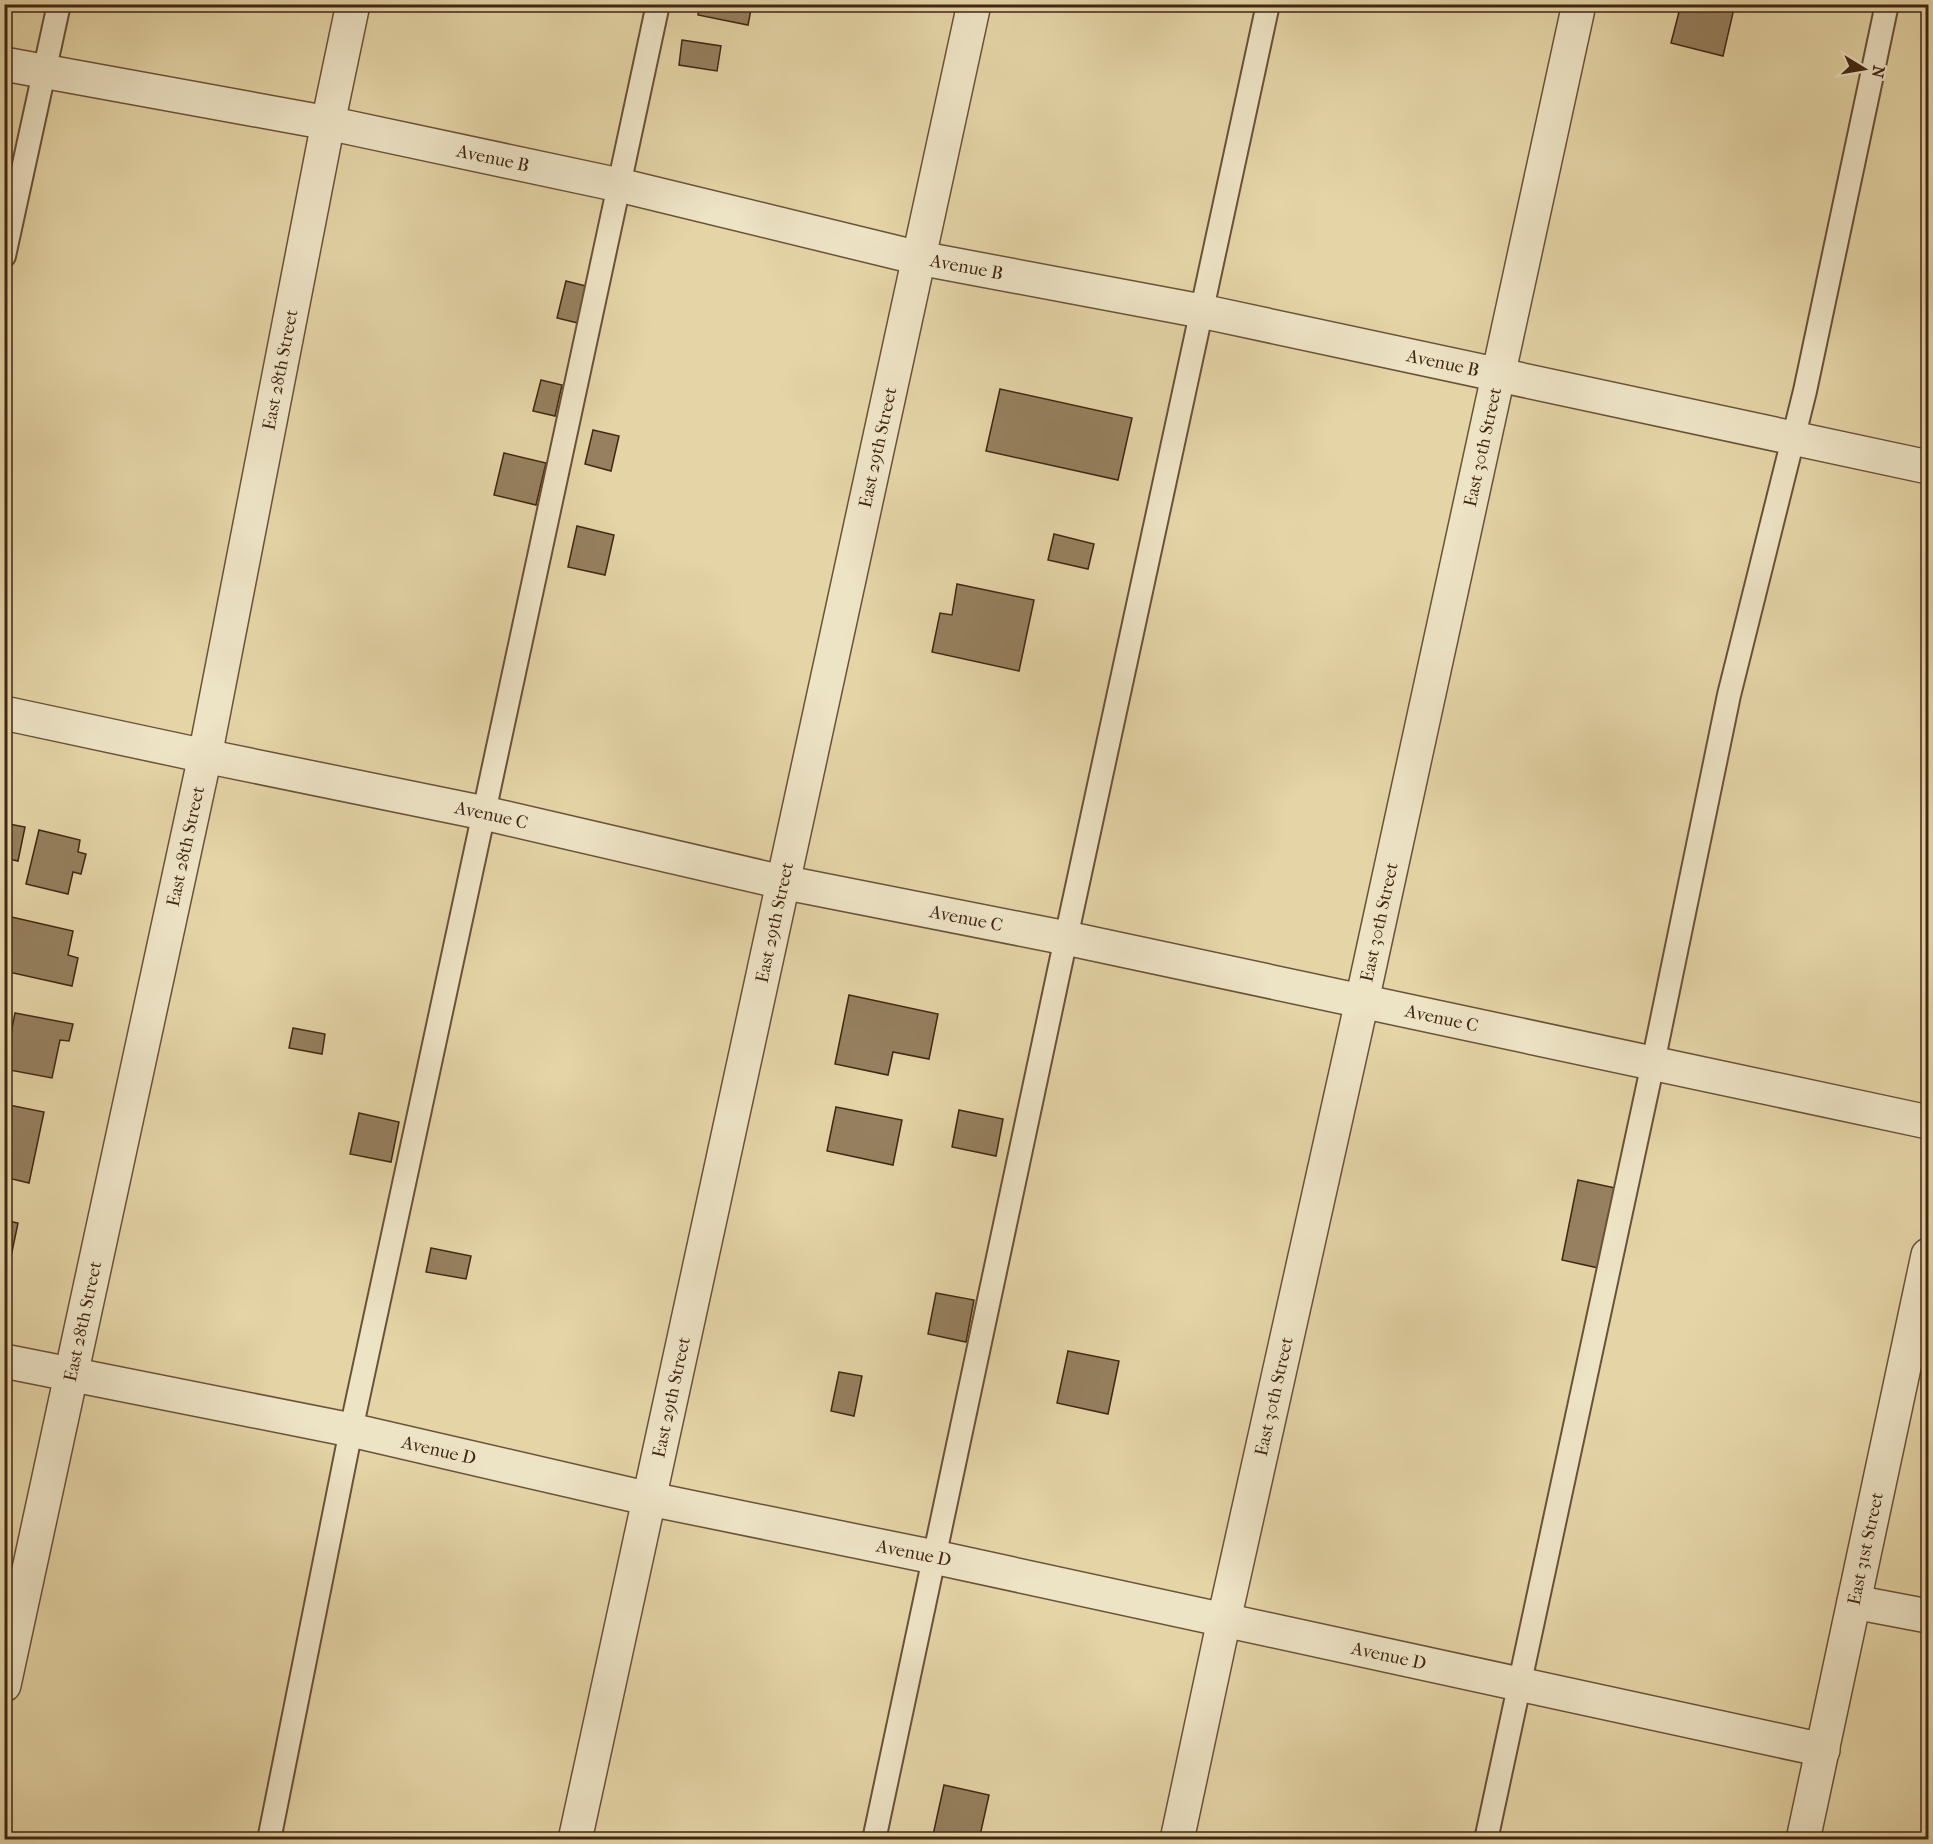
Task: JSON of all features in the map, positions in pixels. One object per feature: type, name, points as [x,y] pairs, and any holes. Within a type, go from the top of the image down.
[{"type":"street","name":"East 28th Street","points":[[4,1685],[205,756],[353,4]]},
{"type":"street","name":"East 29th Street","points":[[575,1839],[974,4]]},
{"type":"street","name":"East 30th Street","points":[[1178,1839],[1224,1620],[1362,1001],[1579,4]]},
{"type":"street","name":"Avenue B","points":[[4,64],[328,123],[619,185],[919,258],[1201,311],[1929,467]]},
{"type":"street","name":"Avenue C","points":[[4,713],[484,813],[782,882],[1066,938],[1929,1122]]},
{"type":"street","name":"East 31st Street","points":[[1803,1839],[1929,1256]]},
{"type":"street","name":"Avenue D","points":[[4,1361],[351,1430],[650,1499],[934,1557],[1823,1750]]},
{"type":"street","points":[[1854,1602],[1929,1616]]},
{"type":"lane","points":[[4,256],[59,4]]},
{"type":"lane","points":[[269,1839],[351,1430],[658,4]]},
{"type":"lane","points":[[874,1839],[1268,4]]},
{"type":"lane","points":[[1486,1839],[1653,1063],[1729,694],[1808,379],[1887,4]]},
{"type":"building","points":[[700,4],[752,4],[748,25],[698,15]]},
{"type":"building","points":[[1681,4],[1735,4],[1723,56],[1671,43]]},
{"type":"building","points":[[682,40],[721,46],[717,71],[679,65]]},
{"type":"building","points":[[566,281],[586,286],[578,323],[557,318]]},
{"type":"building","points":[[541,380],[562,385],[555,416],[533,411]]},
{"type":"building","points":[[1000,389],[1132,418],[1118,480],[986,451]]},
{"type":"building","points":[[593,430],[619,436],[611,471],[585,464]]},
{"type":"building","points":[[504,453],[546,463],[536,505],[494,495]]},
{"type":"building","points":[[577,526],[614,535],[605,575],[568,567]]},
{"type":"building","points":[[1054,534],[1094,544],[1088,569],[1048,560]]},
{"type":"building","points":[[957,584],[1034,600],[1019,671],[932,652],[940,613],[952,615]]},
{"type":"building","points":[[4,823],[25,827],[18,861],[4,858]]},
{"type":"building","points":[[39,830],[80,840],[78,852],[86,854],[81,874],[73,872],[68,894],[26,884]]},
{"type":"building","points":[[7,916],[73,931],[68,955],[78,958],[72,986],[4,971],[4,928]]},
{"type":"building","points":[[849,995],[938,1014],[929,1059],[893,1052],[888,1075],[835,1064]]},
{"type":"building","points":[[15,1013],[73,1024],[69,1041],[60,1040],[52,1078],[4,1069]]},
{"type":"building","points":[[293,1028],[325,1034],[322,1054],[289,1048]]},
{"type":"building","points":[[4,1104],[44,1112],[29,1183],[4,1177]]},
{"type":"building","points":[[836,1107],[902,1120],[893,1165],[827,1151]]},
{"type":"building","points":[[959,1110],[1003,1119],[996,1156],[952,1147]]},
{"type":"building","points":[[359,1113],[399,1122],[391,1162],[350,1154]]},
{"type":"building","points":[[1578,1180],[1620,1189],[1603,1269],[1562,1260]]},
{"type":"building","points":[[4,1220],[18,1223],[8,1271],[4,1271]]},
{"type":"building","points":[[431,1248],[471,1256],[466,1279],[426,1272]]},
{"type":"building","points":[[936,1293],[974,1300],[966,1342],[928,1334]]},
{"type":"building","points":[[1068,1351],[1119,1361],[1108,1414],[1057,1403]]},
{"type":"building","points":[[839,1372],[862,1376],[854,1416],[831,1411]]},
{"type":"building","points":[[944,1785],[989,1795],[979,1840],[953,1840],[933,1835]]}]
